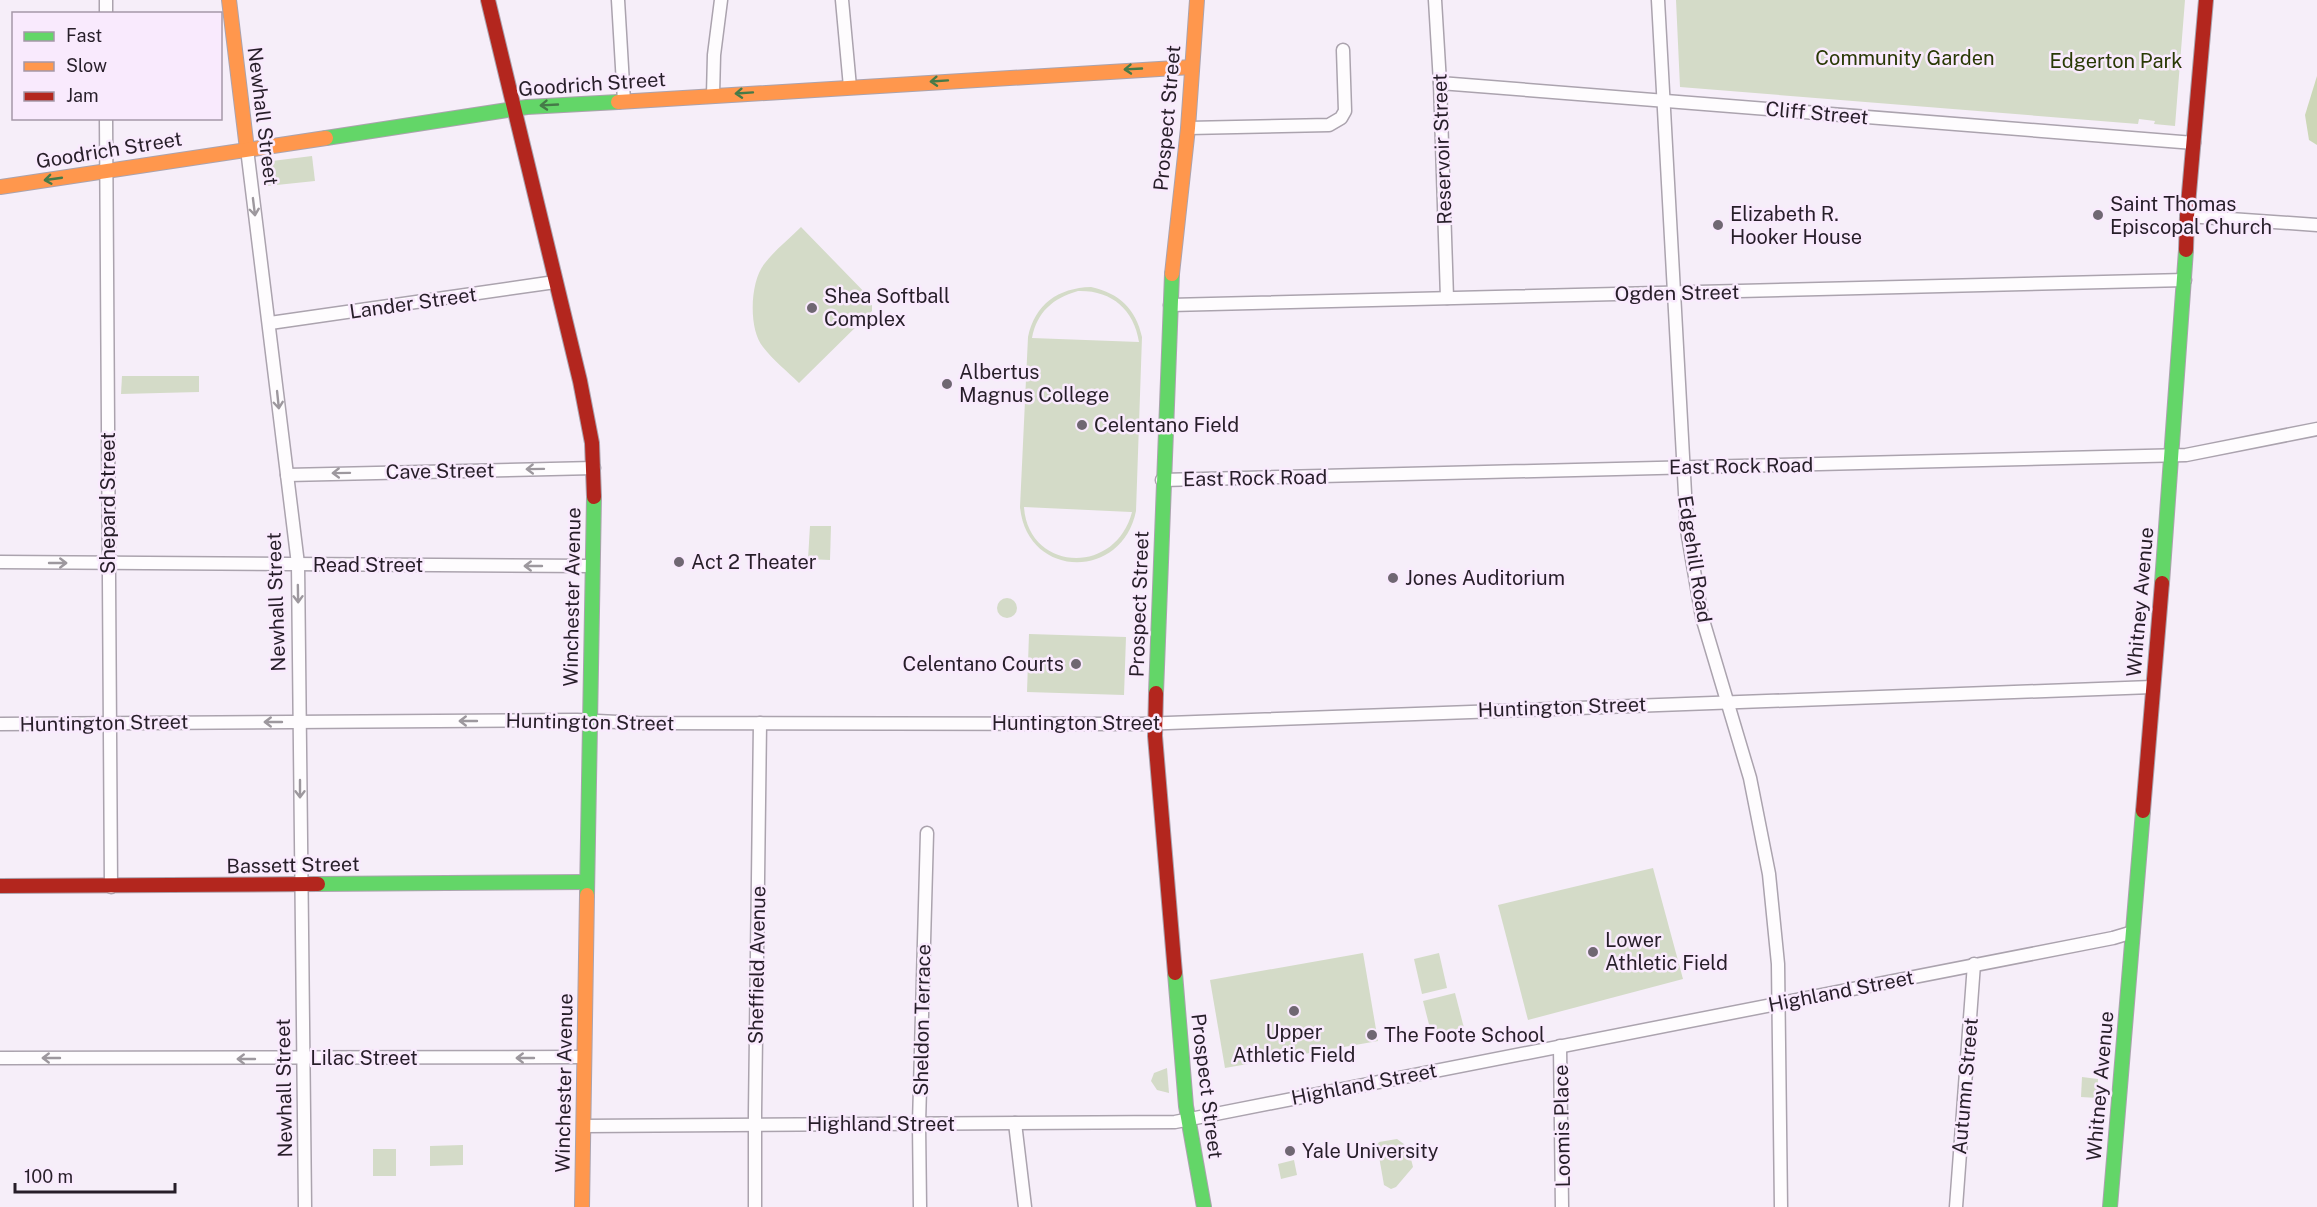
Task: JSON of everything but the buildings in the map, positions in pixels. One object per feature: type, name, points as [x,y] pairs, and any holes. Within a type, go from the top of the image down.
[{"type":"main road","name":"Newhall Street","points":[[229,0],[247,149]]},
{"type":"main road","name":"Winchester Avenue","points":[[488,0],[588,419],[594,468],[582,1207]]},
{"type":"main road","name":"Prospect Street","points":[[1197,0],[1188,128],[1176,228],[1170,305],[1155,723],[1188,1119],[1204,1207]]},
{"type":"main road","name":"Whitney Avenue","points":[[2110,1207],[2172,456],[2185,280],[2187,216],[2206,0]]},
{"type":"main road","name":"Goodrich Street","points":[[0,186],[514,108],[1192,67]]},
{"type":"main road","name":"Bassett Street","points":[[0,886],[587,882]]},
{"type":"street","points":[[618,0],[624,101]]},
{"type":"street","points":[[713,95],[714,55],[721,0]]},
{"type":"street","points":[[842,0],[850,87]]},
{"type":"street","name":"Reservoir Street","points":[[1435,0],[1447,298]]},
{"type":"street","name":"Edgehill Road","points":[[1658,0],[1687,530],[1708,644],[1750,778],[1765,850],[1776,930],[1781,1207]]},
{"type":"street","points":[[1188,128],[1329,124],[1341,118],[1345,111],[1343,50]]},
{"type":"street","name":"Cliff Street","points":[[1440,83],[2194,143]]},
{"type":"street","name":"Shepard Street","points":[[106,120],[111,887]]},
{"type":"street","name":"Newhall Street","points":[[247,149],[298,564],[305,1207]]},
{"type":"street","points":[[2187,216],[2317,225]]},
{"type":"street","name":"Ogden Street","points":[[1170,305],[2185,280]]},
{"type":"street","name":"Lander Street","points":[[270,323],[555,282]]},
{"type":"street","name":"East Rock Road","points":[[1162,480],[2172,456],[2317,429]]},
{"type":"street","name":"Cave Street","points":[[287,475],[594,468]]},
{"type":"street","name":"Read Street","points":[[0,562],[592,566]]},
{"type":"street","name":"Huntington Street","points":[[0,724],[300,721],[1155,723],[2152,687]]},
{"type":"street","name":"Sheffield Avenue","points":[[755,1207],[754,1125],[760,723]]},
{"type":"street","name":"Sheldon Terrace","points":[[920,1207],[919,1124],[927,833]]},
{"type":"street","name":"Highland Street","points":[[584,1126],[1175,1122],[2113,938],[2133,932]]},
{"type":"street","name":"Autumn Street","points":[[1956,1207],[1974,964]]},
{"type":"street","name":"Loomis Place","points":[[1560,1046],[1562,1207]]},
{"type":"street","name":"Lilac Street","points":[[0,1058],[584,1057]]},
{"type":"street","points":[[1015,1123],[1025,1207]]},
{"type":"green space","name":"Edgerton Park","points":[[1676,0],[2185,0],[2175,126],[2154,124],[2155,121],[2139,119],[2138,124],[1680,87]]},
{"type":"green space","points":[[2317,76],[2317,145],[2309,140],[2305,115]]},
{"type":"green space","points":[[312,156],[315,181],[267,186],[264,162]]},
{"type":"green space","name":"Shea Softball Complex","points":[[801,227],[872,300],[872,311],[799,383],[771,356],[758,339],[753,305],[756,281],[760,271],[773,254]]},
{"type":"green space","name":"Celentano Field","points":[[1091,287],[1118,298],[1131,310],[1142,337],[1136,511],[1127,534],[1113,550],[1095,559],[1075,562],[1056,558],[1039,548],[1026,531],[1020,507],[1028,337],[1031,325],[1042,307],[1050,300],[1079,288]],"holes":[[[1078,291],[1101,294],[1119,304],[1132,320],[1139,342],[1032,338],[1038,321],[1048,307],[1061,298]],[[1024,507],[1131,512],[1132,512],[1123,533],[1109,548],[1091,556],[1073,558],[1055,554],[1040,544],[1029,528]]]},
{"type":"green space","points":[[122,376],[199,376],[199,392],[121,394]]},
{"type":"green space","points":[[810,526],[831,526],[830,560],[808,559]]},
{"type":"green space","points":[[1007,598],[1014,601],[1017,608],[1014,615],[1007,618],[1000,615],[997,608],[1000,601]]},
{"type":"green space","name":"Celentano Courts","points":[[1029,634],[1126,637],[1124,695],[1027,692]]},
{"type":"green space","name":"Lower Athletic Field","points":[[1653,868],[1683,979],[1528,1020],[1498,905]]},
{"type":"green space","name":"Upper Athletic Field","points":[[1363,953],[1378,1041],[1225,1068],[1210,980]]},
{"type":"green space","points":[[1439,953],[1447,988],[1422,994],[1414,959]]},
{"type":"green space","points":[[1455,993],[1464,1028],[1432,1036],[1423,1001]]},
{"type":"green space","points":[[1167,1068],[1169,1093],[1157,1090],[1151,1081],[1154,1073]]},
{"type":"green space","points":[[2082,1077],[2098,1079],[2097,1098],[2081,1097]]},
{"type":"green space","points":[[1397,1139],[1408,1147],[1413,1167],[1396,1187],[1391,1189],[1384,1185],[1377,1145],[1379,1142]]},
{"type":"green space","points":[[463,1145],[463,1165],[430,1166],[430,1146]]},
{"type":"green space","points":[[373,1149],[396,1149],[396,1176],[373,1176]]},
{"type":"green space","points":[[1294,1160],[1297,1175],[1281,1179],[1278,1164]]},
{"type":"traffic: fast","points":[[326,138],[527,107],[618,102]]},
{"type":"traffic: fast","points":[[2162,583],[2186,250]]},
{"type":"traffic: fast","points":[[1156,693],[1172,274]]},
{"type":"traffic: fast","points":[[587,895],[594,497]]},
{"type":"traffic: fast","points":[[2110,1207],[2143,811]]},
{"type":"traffic: fast","points":[[318,884],[587,882]]},
{"type":"traffic: fast","points":[[1175,973],[1186,1106],[1204,1207]]},
{"type":"traffic: slow","points":[[229,0],[247,149]]},
{"type":"traffic: slow","points":[[1172,274],[1188,128],[1197,0]]},
{"type":"traffic: slow","points":[[618,102],[1192,67]]},
{"type":"traffic: slow","points":[[0,187],[326,138]]},
{"type":"traffic: slow","points":[[582,1207],[587,895]]},
{"type":"traffic: jam","points":[[488,0],[580,381],[592,443],[594,497]]},
{"type":"traffic: jam","points":[[2186,250],[2206,0]]},
{"type":"traffic: jam","points":[[2143,811],[2162,583]]},
{"type":"traffic: jam","points":[[1156,693],[1155,736],[1175,973]]},
{"type":"traffic: jam","points":[[0,886],[318,884]]},
{"type":"place","name":"Saint Thomas Episcopal Church","points":[[2098,215]]},
{"type":"place","name":"Elizabeth R. Hooker House","points":[[1718,225]]},
{"type":"place","name":"Shea Softball Complex","points":[[812,308]]},
{"type":"place","name":"Albertus Magnus College","points":[[947,384]]},
{"type":"place","name":"Celentano Field","points":[[1082,425]]},
{"type":"place","name":"Act 2 Theater","points":[[679,562]]},
{"type":"place","name":"Jones Auditorium","points":[[1393,578]]},
{"type":"place","name":"Celentano Courts","points":[[1076,664]]},
{"type":"place","name":"Lower Athletic Field","points":[[1593,952]]},
{"type":"place","name":"Upper Athletic Field","points":[[1294,1011]]},
{"type":"place","name":"The Foote School","points":[[1372,1035]]},
{"type":"place","name":"Yale University","points":[[1290,1151]]},
{"type":"park label","name":"Community Garden","points":[[1905,58]]}]
